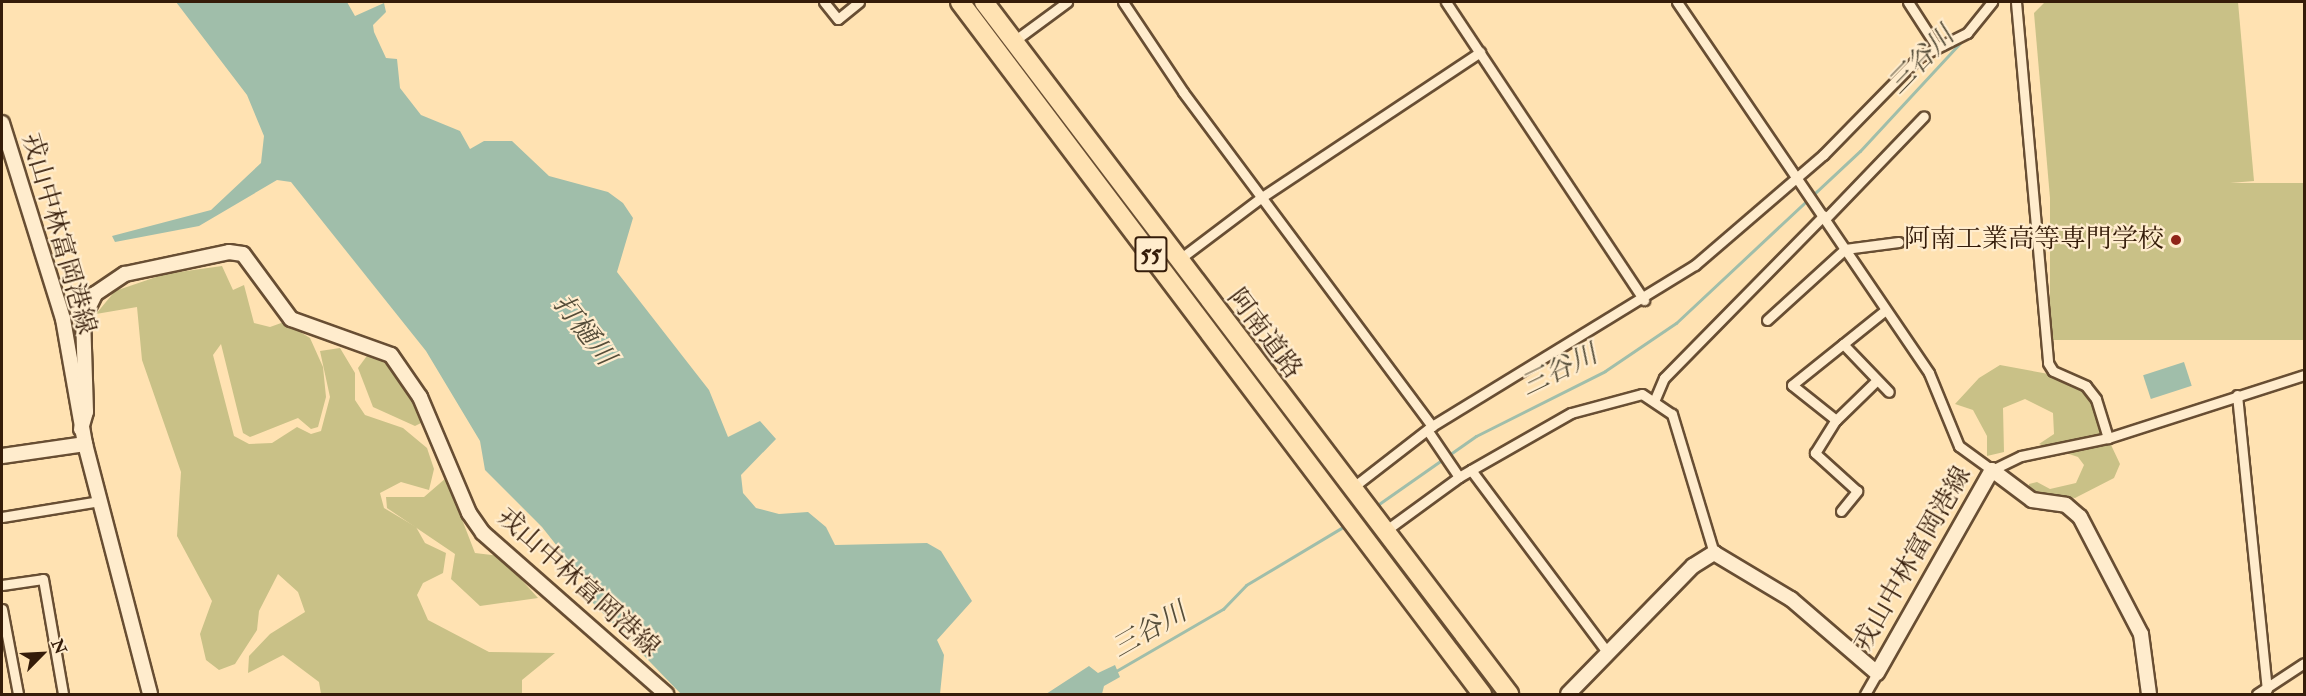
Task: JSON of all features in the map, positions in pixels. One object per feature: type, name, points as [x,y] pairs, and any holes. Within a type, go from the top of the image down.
[{"type":"highway","name":"阿南道路","points":[[960,2],[1376,533],[1509,694]]},
{"type":"highway","name":"阿南道路","points":[[984,2],[1177,261],[1350,499]]},
{"type":"highway","name":"阿南道路","points":[[1376,533],[1482,694]]},
{"type":"main road","name":"戎山中林富岡港線","points":[[2,123],[63,319],[81,429],[150,694]]},
{"type":"main road","name":"戎山中林富岡港線","points":[[81,429],[86,412],[83,319],[95,294],[125,274],[230,252],[243,254],[291,319],[391,354],[420,397],[469,513],[483,533],[666,694]]},
{"type":"main road","points":[[2,456],[85,444]]},
{"type":"main road","name":"戎山中林富岡港線","points":[[1714,553],[1791,599],[1877,673],[1992,470],[2032,500],[2066,505],[2080,517],[2141,634],[2149,694]]},
{"type":"main road","points":[[1568,694],[1693,566],[1714,553]]},
{"type":"street","points":[[824,2],[838,19],[859,2]]},
{"type":"street","points":[[1014,41],[1067,2]]},
{"type":"street","points":[[1123,2],[1432,432],[1457,473]]},
{"type":"street","points":[[1446,2],[1644,300]]},
{"type":"street","points":[[1677,2],[1808,189],[1883,312],[1941,394],[1959,446],[1992,470],[2021,456],[2108,438],[2304,375]]},
{"type":"street","points":[[1908,2],[1937,47]]},
{"type":"street","points":[[1350,499],[1432,432],[1644,300],[1798,175],[1937,47],[1967,33],[1992,2]]},
{"type":"street","points":[[2016,2],[2048,363],[2053,371],[2086,386],[2096,399],[2108,438]]},
{"type":"street","points":[[1177,261],[1262,197],[1480,52]]},
{"type":"street","points":[[1656,399],[1664,378],[1692,353],[1924,116]]},
{"type":"street","points":[[1767,320],[1845,249],[1899,242]]},
{"type":"street","points":[[1836,420],[1792,385],[1883,312]]},
{"type":"street","points":[[63,319],[83,319]]},
{"type":"street","points":[[1843,344],[1889,392]]},
{"type":"street","points":[[1841,510],[1857,491],[1815,453],[1836,420],[1877,380]]},
{"type":"street","points":[[1376,533],[1457,473],[1471,470],[1571,413],[1642,394],[1656,399],[1672,414],[1714,553]]},
{"type":"street","points":[[2237,395],[2267,689]]},
{"type":"street","points":[[1471,470],[1607,652]]},
{"type":"street","points":[[2,517],[100,501]]},
{"type":"street","points":[[2,585],[43,579],[63,694]]},
{"type":"street","points":[[2,609],[18,694]]},
{"type":"street","points":[[2258,694],[2304,663]]},
{"type":"street","points":[[1865,694],[1877,673]]},
{"type":"shaded area","points":[[2045,2],[2238,2],[2254,181],[2050,198],[2034,13]]},
{"type":"shaded area","points":[[2050,183],[2304,183],[2304,340],[2050,340]]},
{"type":"shaded area","points":[[222,266],[233,290],[244,285],[254,323],[270,327],[284,322],[310,338],[323,367],[326,397],[318,427],[311,429],[298,418],[250,437],[243,433],[221,344],[213,355],[234,436],[249,444],[272,443],[297,427],[311,434],[321,431],[330,397],[320,351],[340,348],[355,373],[355,400],[365,415],[403,428],[427,448],[434,469],[429,490],[401,482],[380,493],[384,508],[416,527],[425,543],[446,553],[443,573],[423,583],[417,595],[428,620],[489,652],[555,653],[522,680],[522,694],[321,694],[319,682],[283,655],[248,673],[249,656],[270,634],[305,612],[298,592],[278,574],[259,611],[257,630],[235,664],[219,670],[206,660],[200,634],[212,601],[177,536],[181,472],[142,360],[137,307],[96,314],[115,291],[165,274]]},
{"type":"shaded area","points":[[369,353],[394,369],[423,422],[415,426],[373,407],[358,368]]},
{"type":"shaded area","points":[[2000,365],[2054,375],[2087,394],[2120,464],[2114,478],[2075,498],[2029,490],[2029,484],[2037,482],[2050,489],[2076,483],[2084,465],[2078,457],[2039,444],[2054,434],[2053,413],[2025,399],[2003,408],[2004,452],[1987,456],[1987,436],[1973,410],[1955,404],[1979,378]]},
{"type":"shaded area","points":[[446,478],[475,553],[500,556],[538,598],[480,606],[451,579],[455,554],[387,508],[386,497],[424,497]]},
{"type":"water","name":"打樋川","points":[[176,2],[347,2],[355,16],[384,3],[386,12],[373,25],[374,32],[386,58],[397,59],[400,88],[421,115],[460,131],[470,149],[484,141],[512,141],[549,176],[608,192],[623,203],[633,218],[617,272],[709,390],[728,437],[760,421],[776,439],[741,475],[743,493],[756,508],[779,514],[808,512],[826,527],[835,545],[927,543],[941,551],[972,601],[937,640],[944,655],[940,694],[681,694],[592,602],[587,584],[542,527],[485,470],[480,441],[426,351],[291,182],[277,180],[199,226],[115,242],[112,236],[211,210],[261,163],[264,136],[247,95]]},
{"type":"water","points":[[2184,362],[2192,386],[2151,399],[2143,375]]},
{"type":"water","points":[[1115,665],[1120,677],[1104,686],[1102,694],[1046,694],[1089,666],[1098,673]]},
{"type":"waterway","name":"三谷川","points":[[1376,506],[1476,436],[1605,371],[1676,323],[1860,151],[1998,2]]},
{"type":"waterway","name":"三谷川","points":[[1116,671],[1223,609],[1246,585],[1348,524]]},
{"type":"place","name":"阿南工業高等専門学校","points":[[2176,240]]}]
